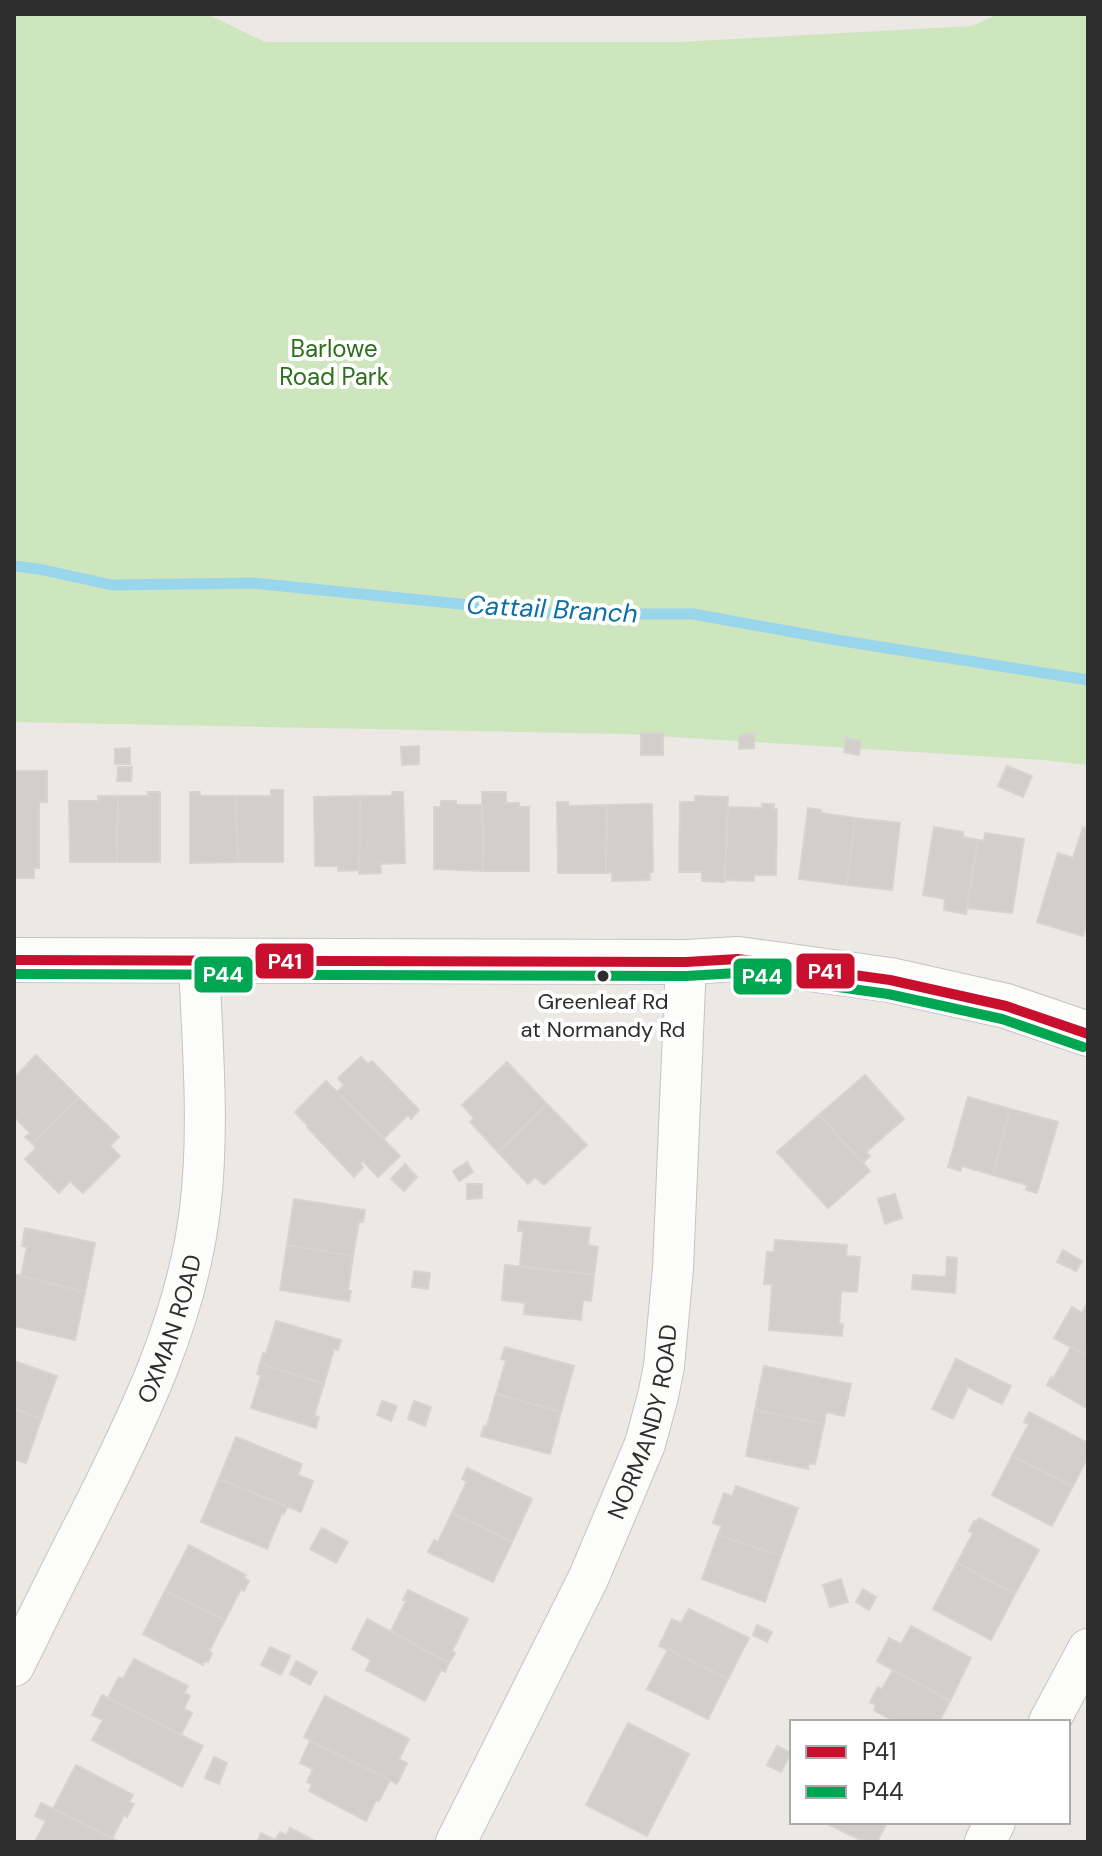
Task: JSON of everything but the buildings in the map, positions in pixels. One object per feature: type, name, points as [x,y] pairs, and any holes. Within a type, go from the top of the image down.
[{"type":"street","points":[[14,960],[686,962],[738,959],[890,980],[1006,1006],[1088,1034]]},
{"type":"street","name":"OXMAN ROAD","points":[[14,1666],[124,1445],[172,1331],[192,1260],[204,1157],[199,961]]},
{"type":"street","name":"NORMANDY ROAD","points":[[456,1842],[588,1579],[645,1444],[658,1396],[664,1366],[673,1268],[686,962]]},
{"type":"street","points":[[1050,1720],[1088,1649]]},
{"type":"street","points":[[985,1842],[994,1824]]},
{"type":"green space","name":"Barlowe Road Park","points":[[14,14],[207,14],[265,42],[679,42],[972,26],[998,14],[1088,14],[1088,765],[624,734],[14,722]]},
{"type":"waterway","name":"Cattail Branch","points":[[14,566],[112,585],[253,583],[560,614],[693,614],[1088,680]]},
{"type":"transit line","name":"P41","points":[[14,960],[686,962],[738,959],[890,980],[1006,1006],[1088,1034]]},
{"type":"transit line","name":"P44","points":[[14,974],[686,976],[737,973],[888,994],[1002,1019],[1083,1047]]},
{"type":"place","name":"Greenleaf Rd at Normandy Rd","points":[[603,976]]}]
